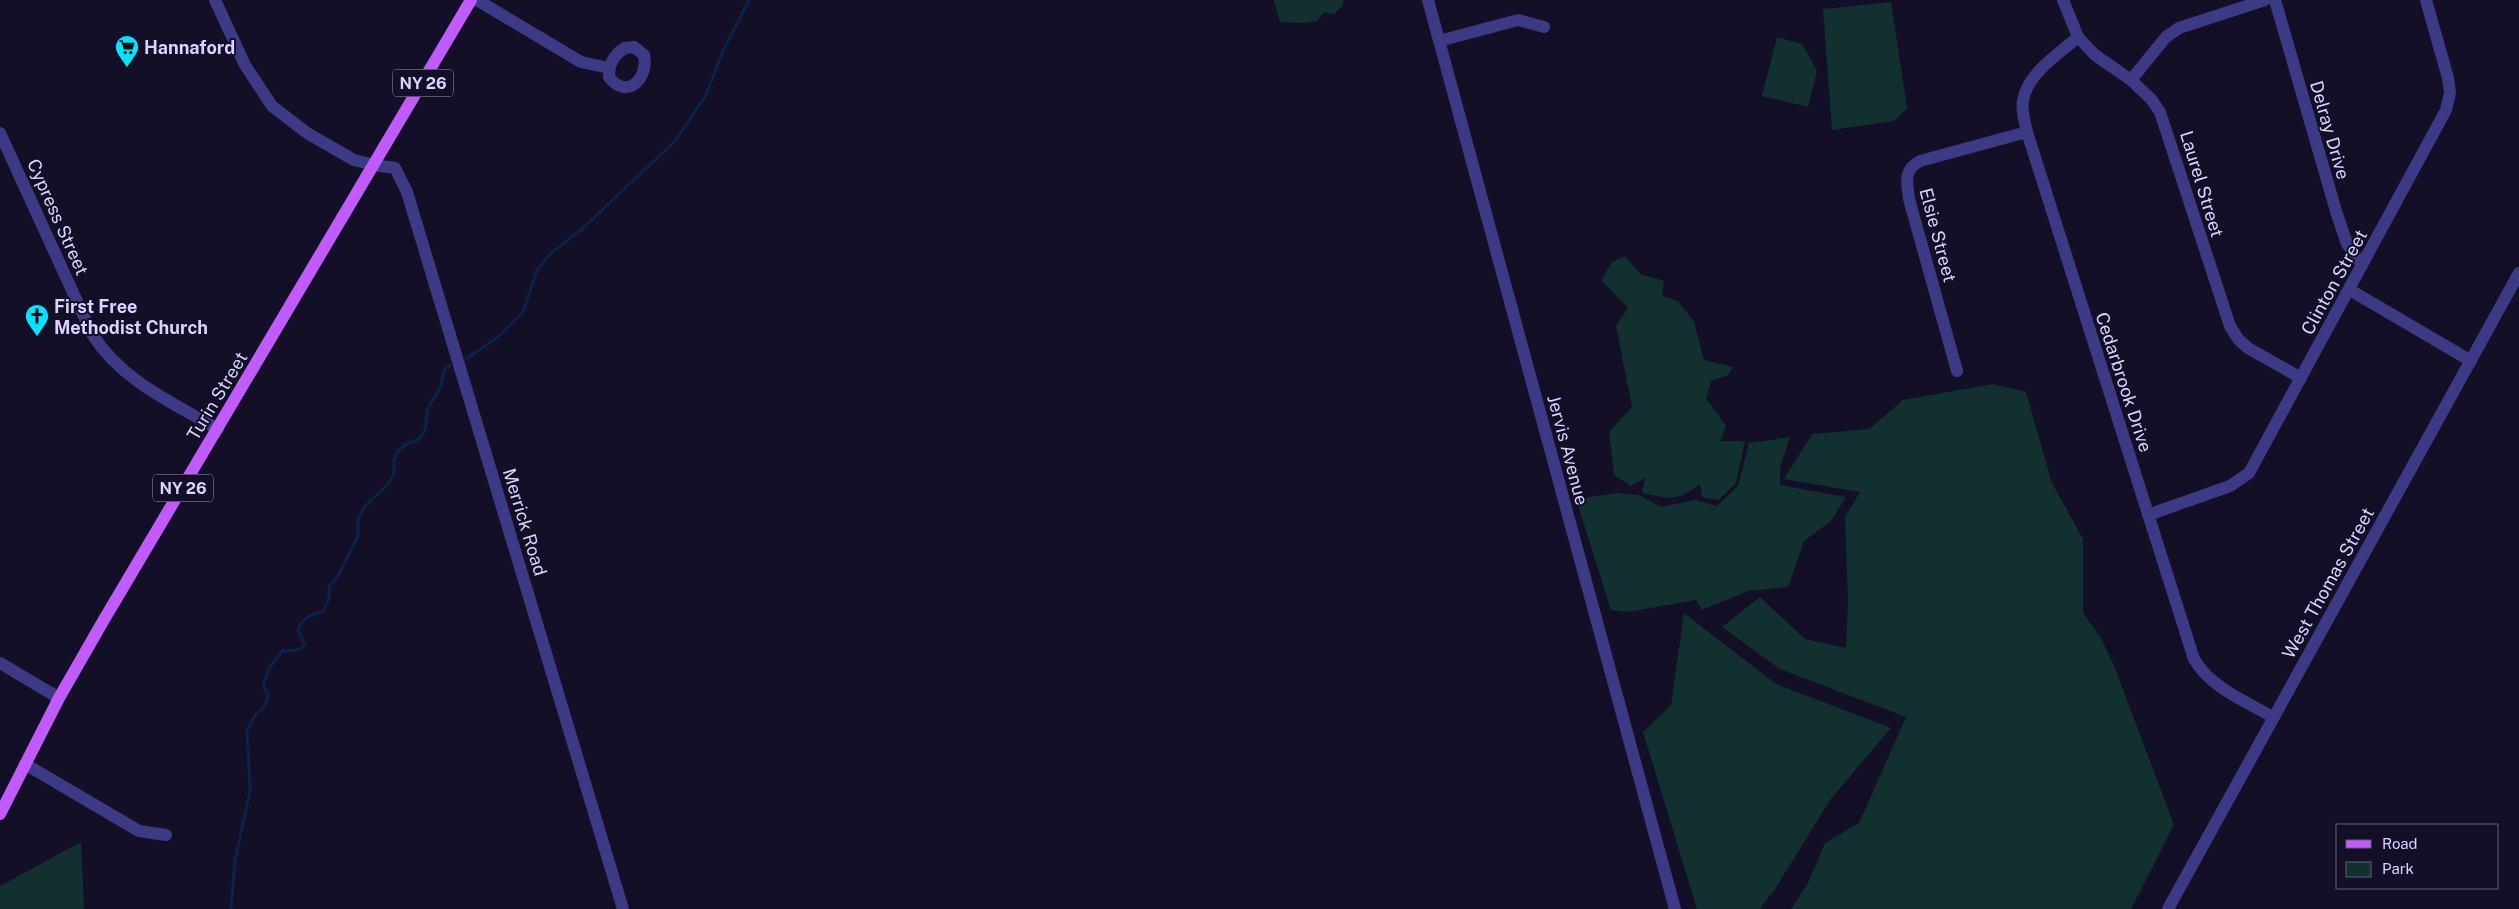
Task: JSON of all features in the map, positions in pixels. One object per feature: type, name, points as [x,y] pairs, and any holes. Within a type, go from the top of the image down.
[{"type":"main road","name":"Turin Street","points":[[0,814],[59,698],[472,0]]},
{"type":"street","points":[[215,0],[245,65],[272,106],[306,133],[354,160],[374,165]]},
{"type":"street","points":[[476,0],[581,62],[609,68]]},
{"type":"street","name":"Jervis Avenue","points":[[1428,0],[1675,909]]},
{"type":"street","name":"Laurel Street","points":[[2063,0],[2078,37],[2095,55],[2131,80],[2151,99],[2166,124],[2188,202],[2230,326],[2238,339],[2248,348],[2301,378]]},
{"type":"street","points":[[2131,80],[2166,37],[2179,28],[2266,0]]},
{"type":"street","name":"Delray Drive","points":[[2275,0],[2344,235],[2353,255],[2362,265]]},
{"type":"street","name":"Clinton Street","points":[[2148,514],[2230,486],[2249,473],[2350,290],[2446,110],[2450,93],[2448,78],[2426,0]]},
{"type":"street","points":[[1439,40],[1518,20],[1544,27]]},
{"type":"street","name":"Cedarbrook Drive","points":[[2078,37],[2042,69],[2025,93],[2022,110],[2026,132],[2194,659],[2202,673],[2220,687],[2274,717]]},
{"type":"street","name":"Cypress Street","points":[[0,132],[92,334],[105,354],[125,373],[144,386],[218,429]]},
{"type":"street","name":"Elsie Street","points":[[1957,371],[1909,199],[1907,174],[1910,166],[1920,161],[2026,132]]},
{"type":"street","name":"Merrick Road","points":[[374,165],[395,168],[407,192],[622,909]]},
{"type":"street","name":"West Thomas Street","points":[[2168,909],[2519,273]]},
{"type":"street","points":[[2350,290],[2471,361]]},
{"type":"street","points":[[0,663],[59,698]]},
{"type":"street","points":[[25,764],[139,830],[166,835]]},
{"type":"green space","points":[[1274,0],[1344,0],[1342,6],[1334,14],[1323,13],[1317,21],[1304,23],[1280,22]]},
{"type":"green space","points":[[1891,2],[1907,108],[1894,121],[1832,130],[1823,9]]},
{"type":"green space","points":[[1777,37],[1802,44],[1817,71],[1808,107],[1762,96]]},
{"type":"green space","points":[[1625,256],[1640,274],[1664,281],[1662,296],[1678,301],[1694,322],[1704,360],[1733,367],[1728,375],[1711,381],[1706,399],[1726,426],[1720,441],[1745,441],[1736,483],[1719,500],[1702,497],[1700,484],[1685,494],[1667,498],[1642,493],[1645,478],[1631,486],[1614,475],[1609,432],[1632,407],[1616,326],[1628,308],[1601,280],[1612,262]]},
{"type":"green space","points":[[1993,384],[2026,392],[2052,483],[2083,539],[2083,613],[2101,638],[2115,668],[2174,825],[2131,909],[1791,909],[1808,883],[1825,843],[1859,823],[1906,717],[1780,669],[1722,627],[1760,597],[1805,639],[1846,648],[1848,602],[1845,517],[1860,492],[1784,479],[1812,434],[1869,429],[1903,400]]},
{"type":"green space","points":[[1790,437],[1780,468],[1780,485],[1846,497],[1831,521],[1804,541],[1788,587],[1748,591],[1702,610],[1696,600],[1628,612],[1611,610],[1576,499],[1618,493],[1639,495],[1661,507],[1695,500],[1717,506],[1738,486],[1749,443]]},
{"type":"green space","points":[[1684,613],[1776,684],[1891,728],[1830,800],[1775,889],[1760,909],[1697,909],[1643,732],[1671,705]]},
{"type":"green space","points":[[81,842],[84,909],[0,909],[0,886]]},
{"type":"waterway","points":[[466,359],[498,337],[523,312],[537,270],[550,254],[583,228],[675,141],[706,95],[723,51],[749,0]]},
{"type":"waterway","points":[[231,909],[235,860],[250,791],[247,730],[256,714],[265,706],[268,695],[263,686],[269,669],[282,651],[298,650],[305,645],[298,630],[300,626],[308,618],[323,611],[329,599],[329,586],[338,576],[358,536],[358,520],[364,507],[388,484],[394,474],[394,460],[397,452],[405,445],[419,439],[425,431],[428,408],[441,386],[444,370],[450,365]]},
{"type":"place","name":"Hannaford","points":[[127,68]]},
{"type":"place","name":"First Free Methodist Church","points":[[37,337]]}]
